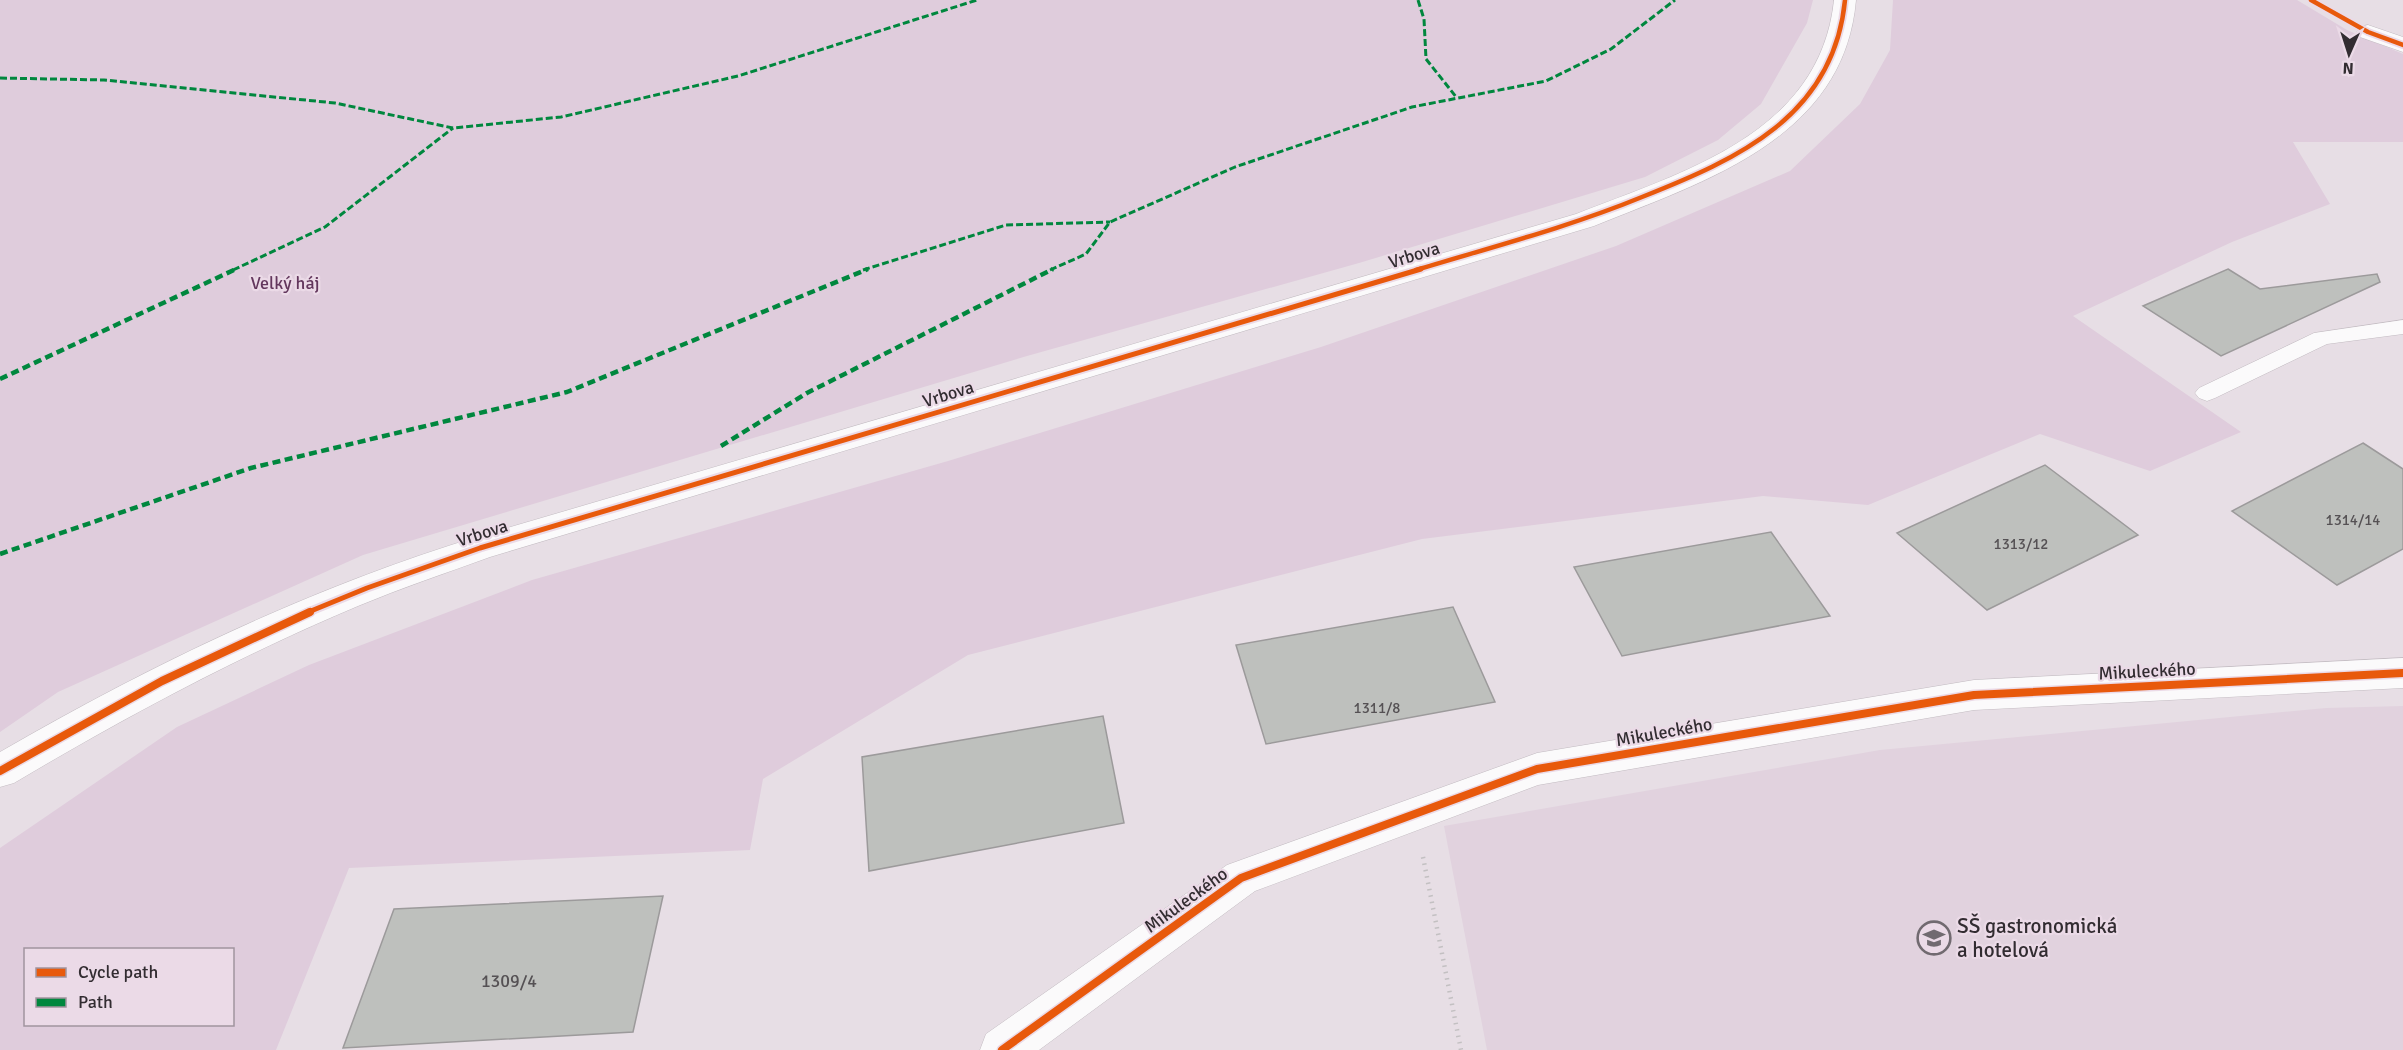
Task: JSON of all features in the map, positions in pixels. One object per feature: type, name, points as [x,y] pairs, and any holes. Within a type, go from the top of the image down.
[{"type":"main road","name":"Vrbova","points":[[0,771],[86,719],[215,655],[331,602],[480,548],[1574,223],[1670,186],[1741,153],[1792,113],[1827,70],[1845,22],[1845,0]]},
{"type":"main road","points":[[2368,32],[2403,45]]},
{"type":"main road","name":"Mikuleckého","points":[[1002,1050],[1242,878],[1537,769],[1974,695],[2403,673]]},
{"type":"lane","points":[[2207,393],[2322,338],[2403,327]]},
{"type":"path","points":[[1414,814],[1461,1050]]},
{"type":"shaded area","name":"SŠ gastronomická a hotelová","points":[[2403,706],[2403,1050],[1487,1050],[1444,826],[1880,750],[2326,708]]},
{"type":"green space","name":"Velký háj","points":[[0,0],[1813,0],[1807,23],[1761,104],[1718,140],[1645,177],[1359,263],[1027,356],[363,555],[58,692],[0,732]]},
{"type":"green space","points":[[1893,0],[2297,0],[2347,30],[2403,54],[2403,142],[2293,142],[2330,204],[2232,242],[2073,316],[2241,432],[2150,471],[2040,434],[1868,505],[1763,496],[1422,539],[968,655],[763,779],[750,850],[349,868],[276,1050],[0,1050],[0,848],[177,727],[309,665],[532,580],[948,461],[1321,347],[1616,246],[1790,171],[1860,104],[1890,50]]},
{"type":"building","points":[[2228,269],[2260,289],[2377,274],[2380,282],[2221,356],[2143,306]]},
{"type":"building","points":[[2363,443],[2403,469],[2403,549],[2337,585],[2232,511]]},
{"type":"building","points":[[2045,465],[2138,535],[1987,610],[1897,533]]},
{"type":"building","points":[[1771,532],[1830,616],[1622,656],[1574,567]]},
{"type":"building","points":[[1453,607],[1495,702],[1266,744],[1236,645]]},
{"type":"building","points":[[1103,716],[1124,823],[869,871],[862,757]]},
{"type":"building","points":[[663,896],[633,1032],[343,1048],[394,909]]},
{"type":"marked path","points":[[0,78],[104,80],[335,103],[453,128],[561,117],[738,76],[977,0]]},
{"type":"marked path","points":[[1418,0],[1424,19],[1426,59],[1457,98]]},
{"type":"marked path","points":[[721,446],[807,393],[1039,275],[1086,254],[1110,222],[1235,167],[1412,107],[1546,81],[1611,49],[1675,0]]},
{"type":"marked path","points":[[0,379],[325,227],[453,128]]},
{"type":"marked path","points":[[0,554],[251,468],[567,392],[863,270],[1006,225],[1110,222]]},
{"type":"cycle path","points":[[0,771],[80,725],[203,661],[287,621],[405,574],[480,548],[1585,220],[1660,190],[1741,153],[1761,140],[1797,107],[1813,88],[1836,47],[1843,24],[1845,0]]},
{"type":"cycle path","points":[[2311,0],[2368,32],[2403,45]]},
{"type":"cycle path","points":[[1002,1050],[1241,878],[1537,769],[1974,695],[2403,673]]},
{"type":"place","name":"SŠ gastronomická a hotelová","points":[[1934,938]]}]
